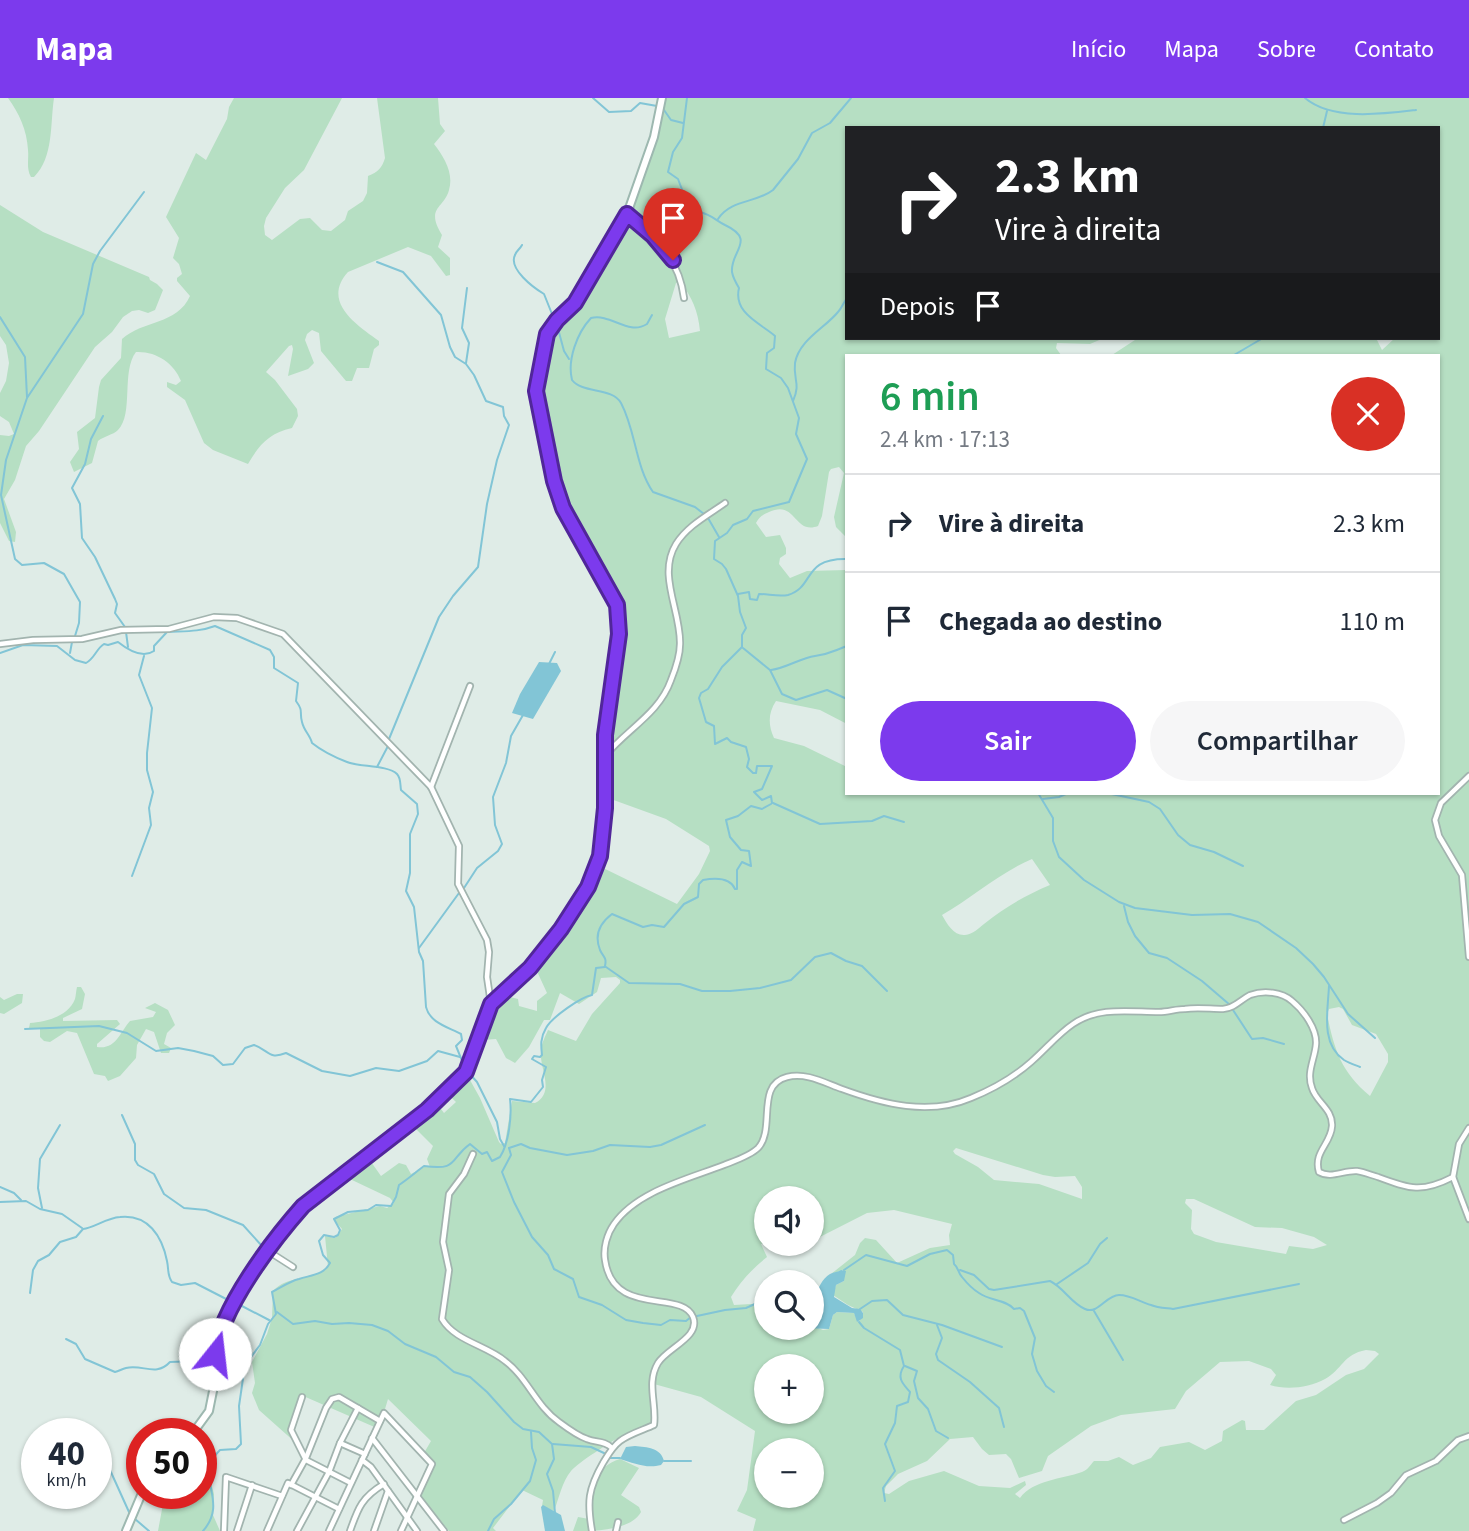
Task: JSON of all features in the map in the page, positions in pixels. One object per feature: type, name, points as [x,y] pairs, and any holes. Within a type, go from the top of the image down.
[{"type":"main road","points":[[204,1418],[209,1411],[213,1391],[215,1354],[221,1326],[268,1251],[303,1206],[427,1110],[466,1072],[491,1004],[530,968],[561,929],[588,887],[600,856],[604,815],[605,735],[619,634],[617,605],[563,508],[554,481],[536,391],[547,334],[575,303],[627,214],[654,137],[662,98]]},
{"type":"main road","points":[[126,1531],[135,1509]]},
{"type":"street","points":[[627,214],[653,236],[673,260],[682,282],[684,298]]},
{"type":"street","points":[[605,756],[618,739],[659,705],[671,680],[681,645],[668,576],[672,552],[691,527],[725,503]]},
{"type":"street","points":[[0,644],[82,639],[121,630],[169,629],[214,617],[237,618],[284,634],[431,787],[459,846],[458,884],[487,940],[489,951],[486,976],[491,1004]]},
{"type":"street","points":[[431,787],[470,686]]},
{"type":"street","points":[[1469,776],[1441,803],[1436,820],[1439,836],[1462,875],[1469,957]]},
{"type":"street","points":[[592,1531],[588,1511],[589,1493],[594,1479],[612,1448],[622,1439],[654,1425],[652,1374],[667,1352],[689,1336],[695,1327],[690,1311],[681,1306],[630,1296],[614,1283],[607,1271],[605,1243],[614,1224],[634,1204],[663,1189],[739,1159],[758,1147],[767,1128],[767,1104],[772,1087],[786,1077],[808,1076],[875,1101],[934,1107],[968,1100],[1000,1084],[1029,1064],[1074,1023],[1104,1011],[1225,1009],[1237,1006],[1250,995],[1276,993],[1290,999],[1308,1019],[1317,1043],[1311,1065],[1312,1091],[1328,1110],[1333,1123],[1330,1136],[1317,1156],[1319,1172],[1325,1176],[1355,1171],[1413,1189],[1429,1188],[1453,1177]]},
{"type":"street","points":[[1469,1128],[1459,1144],[1453,1177],[1469,1219]]},
{"type":"street","points":[[473,1154],[464,1174],[449,1194],[443,1242],[449,1270],[442,1319],[460,1337],[482,1346],[516,1369],[530,1391],[558,1421],[589,1440],[601,1441],[612,1448]]},
{"type":"street","points":[[268,1251],[292,1267]]},
{"type":"street","points":[[302,1397],[291,1430],[306,1460],[351,1483]]},
{"type":"street","points":[[267,1531],[282,1496],[306,1460],[332,1399],[339,1397],[380,1420]]},
{"type":"street","points":[[297,1531],[329,1472],[358,1408]]},
{"type":"street","points":[[329,1531],[384,1413],[432,1464],[401,1531]]},
{"type":"street","points":[[1344,1520],[1377,1503],[1391,1493],[1406,1475],[1436,1461],[1458,1440],[1469,1436]]},
{"type":"street","points":[[372,1438],[444,1531]]},
{"type":"street","points":[[340,1443],[365,1454]]},
{"type":"street","points":[[362,1460],[371,1467],[417,1531]]},
{"type":"street","points":[[224,1531],[226,1477],[282,1496]]},
{"type":"street","points":[[290,1484],[339,1509]]},
{"type":"street","points":[[349,1531],[362,1502],[368,1494],[384,1484]]},
{"type":"street","points":[[237,1531],[252,1485]]},
{"type":"street","points":[[374,1531],[388,1491]]},
{"type":"street","points":[[616,1531],[618,1522]]},
{"type":"street","points":[[409,1531],[412,1524]]},
{"type":"green space","points":[[8,98],[54,98],[48,150],[34,177],[31,177],[29,170],[24,129]]},
{"type":"green space","points":[[234,98],[342,98],[304,170],[285,188],[266,218],[265,235],[272,240],[300,219],[310,218],[322,230],[331,231],[345,220],[348,211],[363,201],[367,193],[368,176],[379,169],[385,158],[377,98],[438,98],[440,124],[445,131],[434,144],[447,166],[450,184],[447,196],[435,213],[435,219],[442,235],[438,247],[450,258],[450,275],[446,276],[431,256],[408,247],[348,272],[338,293],[340,303],[352,320],[379,341],[369,368],[357,368],[352,381],[346,381],[321,351],[319,333],[312,330],[305,340],[314,363],[308,369],[288,376],[293,349],[292,345],[289,346],[266,372],[297,409],[298,416],[292,428],[277,433],[266,441],[248,464],[213,450],[204,443],[185,400],[167,387],[167,382],[176,385],[181,381],[174,369],[157,356],[136,352],[129,370],[123,423],[116,432],[98,441],[92,463],[74,472],[70,462],[79,449],[77,432],[95,418],[101,380],[121,358],[122,339],[177,312],[190,296],[177,281],[182,274],[179,264],[173,258],[179,238],[166,217],[196,153],[206,160],[227,119]]},
{"type":"green space","points":[[665,98],[1469,98],[1469,1531],[753,1531],[756,1519],[737,1511],[747,1490],[754,1438],[754,1508],[824,1508],[824,1438],[754,1438],[755,1431],[701,1397],[654,1384],[654,1420],[615,1440],[575,1467],[565,1480],[554,1511],[542,1506],[543,1500],[522,1490],[493,1528],[496,1531],[449,1531],[420,1495],[432,1466],[424,1453],[431,1441],[388,1399],[379,1429],[301,1395],[293,1428],[296,1443],[259,1410],[252,1393],[255,1383],[252,1362],[272,1318],[273,1291],[286,1282],[316,1274],[328,1267],[325,1236],[335,1238],[342,1229],[334,1220],[335,1217],[380,1206],[387,1208],[394,1203],[390,1198],[352,1180],[349,1175],[369,1159],[381,1176],[399,1163],[406,1165],[411,1174],[430,1167],[427,1159],[433,1146],[410,1123],[435,1101],[444,1113],[456,1102],[445,1091],[465,1071],[499,1142],[505,1143],[512,1101],[535,1103],[545,1093],[541,1052],[548,1030],[576,1041],[592,1014],[620,980],[616,977],[601,978],[597,992],[579,1004],[560,993],[550,1020],[544,1020],[529,1047],[515,1063],[506,1058],[496,1039],[482,1040],[495,1009],[510,997],[518,999],[519,1006],[537,1011],[537,1001],[547,993],[535,967],[599,866],[677,904],[699,874],[710,851],[709,846],[666,819],[608,798],[610,717],[619,612],[560,499],[540,397],[547,337],[557,322],[579,302],[628,219]],"holes":[[[680,281],[694,304],[700,331],[669,338],[665,319],[676,283]],[[1032,859],[1050,885],[1016,902],[965,935],[957,934],[951,929],[942,915],[1008,871]],[[1329,1009],[1343,1009],[1352,1025],[1376,1034],[1388,1054],[1388,1062],[1370,1096],[1352,1078],[1340,1059],[1327,1014]],[[956,1148],[1043,1175],[1075,1176],[1082,1187],[1082,1199],[1039,1184],[994,1180],[953,1151]],[[754,1186],[824,1186],[824,1235],[867,1213],[894,1210],[952,1224],[950,1245],[930,1248],[897,1263],[876,1240],[865,1238],[855,1255],[831,1274],[843,1270],[844,1281],[836,1285],[833,1295],[863,1312],[858,1322],[854,1313],[837,1312],[833,1315],[829,1329],[824,1330],[824,1340],[754,1340],[754,1304],[734,1305],[731,1297],[747,1276],[767,1257],[754,1256]],[[1186,1199],[1194,1199],[1255,1227],[1282,1228],[1314,1237],[1327,1245],[1313,1249],[1289,1246],[1286,1254],[1216,1242],[1194,1234],[1191,1229],[1192,1210],[1185,1203]],[[1366,1350],[1379,1354],[1364,1369],[1346,1375],[1316,1395],[1296,1401],[1264,1430],[1246,1430],[1245,1421],[1242,1420],[1223,1431],[1222,1441],[1205,1450],[1189,1442],[1160,1447],[1151,1458],[1133,1465],[1119,1457],[1108,1461],[1094,1461],[1084,1471],[1032,1487],[1020,1498],[1015,1494],[1026,1485],[1025,1481],[1010,1488],[979,1486],[944,1471],[909,1481],[889,1494],[884,1493],[886,1486],[898,1474],[927,1461],[950,1439],[973,1437],[989,1455],[1006,1454],[1019,1478],[1042,1471],[1048,1456],[1091,1426],[1121,1415],[1175,1409],[1186,1391],[1220,1362],[1249,1361],[1271,1369],[1276,1375],[1270,1385],[1290,1388],[1325,1379],[1358,1352]]]},
{"type":"green space","points":[[0,205],[43,232],[149,277],[163,290],[155,310],[148,313],[132,311],[95,347],[26,446],[15,480],[4,499],[16,532],[15,542],[9,541],[0,523],[0,435],[14,434],[9,422],[0,416],[0,393],[6,381],[9,363],[6,345],[0,336]]},
{"type":"green space","points":[[77,987],[81,987],[85,994],[82,1009],[63,1018],[63,1021],[117,1020],[120,1024],[97,1044],[97,1047],[113,1043],[130,1021],[153,1017],[156,1012],[145,1008],[155,1003],[168,1010],[175,1025],[167,1033],[164,1044],[171,1048],[169,1053],[161,1053],[154,1032],[146,1029],[137,1045],[136,1058],[120,1076],[108,1081],[105,1076],[94,1074],[77,1033],[67,1031],[50,1042],[40,1037],[40,1029],[29,1028],[30,1023],[49,1020],[67,1010],[75,999]]},
{"type":"green space","points":[[23,994],[22,1003],[4,1014],[0,1013],[0,997],[4,1000]]},
{"type":"green space","points":[[620,1459],[639,1468],[621,1495],[639,1507],[641,1512],[629,1523],[620,1526],[573,1531],[578,1517],[589,1519],[591,1491],[598,1475],[604,1468]]},
{"type":"green space","points":[[162,1509],[213,1509],[220,1531],[158,1531]]},
{"type":"water","points":[[539,662],[557,663],[561,671],[533,719],[512,713],[520,694]]},
{"type":"water","points":[[846,1271],[844,1281],[836,1285],[834,1297],[852,1308],[860,1309],[863,1318],[857,1322],[854,1313],[837,1312],[833,1315],[829,1329],[824,1329],[824,1280],[830,1274]]},
{"type":"water","points":[[635,1446],[657,1451],[664,1461],[661,1465],[650,1466],[620,1459],[626,1447]]},
{"type":"water","points":[[543,1505],[561,1515],[565,1531],[545,1531],[541,1507]]},
{"type":"waterway","points":[[593,98],[609,112],[631,111],[640,103],[657,106]]},
{"type":"waterway","points":[[687,98],[682,138],[673,152],[668,172],[678,179],[683,192],[700,212],[734,230],[739,236],[741,241],[732,272],[739,288],[740,304],[749,316],[775,336],[774,348],[767,353],[766,369],[781,378],[788,388],[799,418],[796,434],[807,459],[789,502],[753,511],[747,519],[733,525],[715,541],[714,559],[726,569],[738,596],[746,628],[742,635],[742,647],[722,667],[699,698],[706,722],[714,726],[715,744],[727,738],[746,747],[749,759],[747,767],[753,773],[756,773],[757,766],[772,766],[762,789],[754,792],[762,800],[771,796],[772,803]]},
{"type":"waterway","points":[[718,219],[737,204],[773,190],[798,159],[812,133],[830,123],[851,98]]},
{"type":"waterway","points":[[1305,98],[1316,105],[1343,113],[1373,114],[1416,110]]},
{"type":"waterway","points":[[664,110],[671,120],[683,123]]},
{"type":"waterway","points":[[1323,126],[1327,111]]},
{"type":"waterway","points":[[75,636],[80,602],[64,574],[44,563],[22,565],[15,559],[1,495],[6,460],[27,398],[83,314],[93,264],[144,192]]},
{"type":"waterway","points":[[522,245],[516,252],[515,266],[523,278],[544,294],[554,319]]},
{"type":"waterway","points":[[377,262],[403,272],[441,315],[455,357],[466,364],[474,375],[486,401],[503,407],[509,425],[497,460],[487,504],[478,567],[439,617],[389,739]]},
{"type":"waterway","points":[[466,363],[469,343],[462,328],[467,288]]},
{"type":"waterway","points":[[793,401],[797,386],[797,355],[807,341],[833,318],[845,301]]},
{"type":"waterway","points":[[652,315],[647,324],[640,327],[626,326],[598,317],[591,318],[574,347],[572,380],[583,387],[611,395],[621,403],[643,471],[653,492],[695,507],[704,514]]},
{"type":"waterway","points":[[0,317],[25,357],[27,397]]},
{"type":"waterway","points":[[557,325],[569,359]]},
{"type":"waterway","points":[[1236,354],[1260,340]]},
{"type":"waterway","points":[[103,416],[91,439],[85,464],[72,488],[80,504],[82,538],[95,557],[117,604],[115,613],[125,627]]},
{"type":"waterway","points":[[708,518],[719,537]]},
{"type":"waterway","points":[[738,594],[749,592],[750,599],[757,600],[759,594],[788,595],[802,586],[823,563],[845,559]]},
{"type":"waterway","points":[[0,653],[23,645],[57,646],[75,660],[86,663],[104,644],[118,642],[145,654],[154,651],[154,646],[167,632],[215,626],[270,650],[274,657],[274,668],[298,683],[296,701],[312,743],[347,762],[393,771],[399,777],[401,790],[417,804],[418,814],[410,834],[410,873],[406,891],[414,907],[419,952],[423,961],[426,1007],[435,1021],[461,1034],[462,1040],[456,1046],[465,1068]]},
{"type":"waterway","points":[[126,632],[128,647]]},
{"type":"waterway","points":[[70,653],[72,642]]},
{"type":"waterway","points":[[771,670],[845,647]]},
{"type":"waterway","points":[[743,648],[770,670],[782,694],[796,700],[827,690],[845,698]]},
{"type":"waterway","points":[[549,664],[555,652]]},
{"type":"waterway","points":[[132,876],[151,825],[149,808],[153,792],[147,770],[152,708],[139,675],[144,656]]},
{"type":"waterway","points":[[464,888],[477,868],[498,851],[502,844],[495,825],[493,797],[506,763],[511,736],[523,715]]},
{"type":"waterway","points":[[377,767],[388,746]]},
{"type":"waterway","points":[[1039,795],[1053,818],[1053,841],[1059,857],[1084,880],[1119,902],[1135,908],[1192,915],[1230,914],[1258,922],[1296,948],[1313,964],[1348,1014],[1375,1038]]},
{"type":"waterway","points":[[1043,799],[1064,795]]},
{"type":"waterway","points":[[1116,795],[1149,802],[1160,809],[1178,835],[1190,845],[1214,852],[1243,866]]},
{"type":"waterway","points":[[773,803],[820,824],[872,821],[884,816],[904,822]]},
{"type":"waterway","points":[[605,966],[605,959],[598,945],[598,934],[601,925],[612,914],[643,927],[664,927],[684,904],[698,897],[699,884],[703,880],[726,880],[737,889],[737,870],[742,862],[751,866],[749,851],[741,850],[730,837],[726,820],[738,816],[751,806],[762,809],[771,804]]},
{"type":"waterway","points":[[419,948],[459,893]]},
{"type":"waterway","points":[[1124,906],[1135,936],[1149,953],[1167,958],[1202,981],[1230,1005]]},
{"type":"waterway","points":[[606,967],[629,983],[680,984],[702,991],[730,991],[760,988],[791,980],[815,957],[831,953],[862,966],[887,991]]},
{"type":"waterway","points":[[203,1531],[213,1509],[209,1479],[212,1460],[220,1450],[236,1449],[241,1444],[239,1406],[245,1365],[260,1345],[268,1324],[276,1314],[272,1292],[327,1267],[330,1263],[323,1255],[319,1241],[324,1235],[338,1235],[340,1230],[334,1219],[348,1212],[368,1210],[376,1205],[391,1206],[399,1185],[424,1166],[448,1165],[470,1144],[482,1154],[487,1152],[492,1161],[500,1157],[509,1129],[510,1099],[531,1102],[543,1087],[546,1067],[532,1059],[542,1055],[541,1045],[546,1028],[567,1008],[592,995],[596,968],[605,967]]},
{"type":"waterway","points":[[1329,986],[1327,1026],[1331,1045],[1344,1060],[1360,1067]]},
{"type":"waterway","points":[[1233,1010],[1252,1039],[1263,1038],[1284,1044]]},
{"type":"waterway","points":[[25,1029],[99,1026],[127,1033],[156,1051],[178,1048],[194,1051],[213,1056],[223,1065],[233,1064],[245,1048],[254,1045],[272,1055],[286,1053],[322,1071],[350,1076],[376,1068],[399,1071],[427,1061],[438,1051],[460,1057]]},
{"type":"waterway","points":[[469,1073],[477,1082],[497,1122],[504,1146]]},
{"type":"waterway","points":[[122,1115],[135,1144],[135,1160],[138,1165],[154,1174],[164,1194],[184,1208],[206,1210],[243,1225],[262,1246]]},
{"type":"waterway","points":[[42,1208],[38,1188],[40,1159],[60,1125]]},
{"type":"waterway","points":[[509,1148],[521,1144],[567,1155],[610,1145],[650,1147],[661,1145],[705,1125]]},
{"type":"waterway","points":[[509,1148],[511,1155],[502,1172],[514,1202],[532,1237],[548,1255],[554,1269],[573,1279],[579,1297],[602,1305],[626,1320],[661,1325],[670,1320],[686,1321],[691,1317]]},
{"type":"waterway","points":[[0,1187],[14,1193],[21,1200]]},
{"type":"waterway","points":[[0,1202],[26,1201],[40,1209],[62,1214],[82,1228]]},
{"type":"waterway","points":[[30,1293],[33,1270],[38,1261],[49,1255],[60,1242],[76,1237],[83,1229],[110,1219],[130,1217],[146,1223],[157,1235],[165,1252],[172,1282],[181,1285],[195,1283],[232,1302]]},
{"type":"waterway","points":[[1057,1284],[1088,1263],[1107,1238]]},
{"type":"waterway","points":[[844,1270],[866,1255],[907,1266],[930,1254],[947,1250],[953,1255],[954,1264],[961,1275],[975,1290],[983,1296],[1024,1311],[1035,1338],[1032,1354],[1037,1371],[1046,1386],[1054,1392]]},
{"type":"waterway","points":[[960,1270],[974,1275],[989,1289],[994,1290],[1050,1281],[1080,1306],[1090,1310],[1119,1295],[1156,1307],[1173,1309],[1299,1284]]},
{"type":"waterway","points":[[860,1309],[872,1301],[887,1300],[903,1315],[942,1325],[1002,1347]]},
{"type":"waterway","points":[[697,1316],[754,1304]]},
{"type":"waterway","points":[[240,1305],[269,1320]]},
{"type":"waterway","points":[[1094,1311],[1123,1360]]},
{"type":"waterway","points":[[277,1312],[293,1324],[315,1321],[372,1325],[388,1331],[405,1344],[436,1357],[454,1372],[470,1377],[514,1422],[523,1429],[539,1432],[552,1444],[554,1459],[547,1474],[553,1491],[555,1513]]},
{"type":"waterway","points":[[859,1322],[864,1328],[900,1350],[904,1366],[901,1377],[910,1392],[908,1402],[897,1406],[895,1423],[885,1444],[895,1471],[883,1488],[885,1501]]},
{"type":"waterway","points":[[937,1325],[942,1338],[936,1354],[938,1360],[970,1382],[999,1408],[1004,1427]]},
{"type":"waterway","points":[[66,1339],[76,1344],[85,1359],[115,1372],[132,1367],[160,1369],[170,1362],[197,1361],[208,1366],[233,1361],[244,1364]]},
{"type":"waterway","points":[[905,1366],[917,1371],[914,1381],[918,1398],[928,1409],[936,1431],[948,1438]]},
{"type":"waterway","points":[[488,1531],[494,1519],[530,1481],[536,1460],[531,1432]]},
{"type":"waterway","points":[[553,1444],[591,1447],[606,1454]]},
{"type":"waterway","points":[[609,1458],[620,1458]]},
{"type":"waterway","points":[[664,1461],[691,1461]]},
{"type":"waterway","points":[[112,1474],[129,1512]]},
{"type":"waterway","points":[[135,1519],[149,1531]]},
{"type":"route","points":[[215,1354],[221,1326],[268,1251],[292,1219],[303,1206],[427,1110],[466,1072],[491,1004],[530,968],[561,929],[588,887],[600,856],[604,827],[605,735],[619,634],[617,605],[563,508],[554,481],[536,391],[547,334],[575,303],[627,214],[653,236],[673,260]]}]
